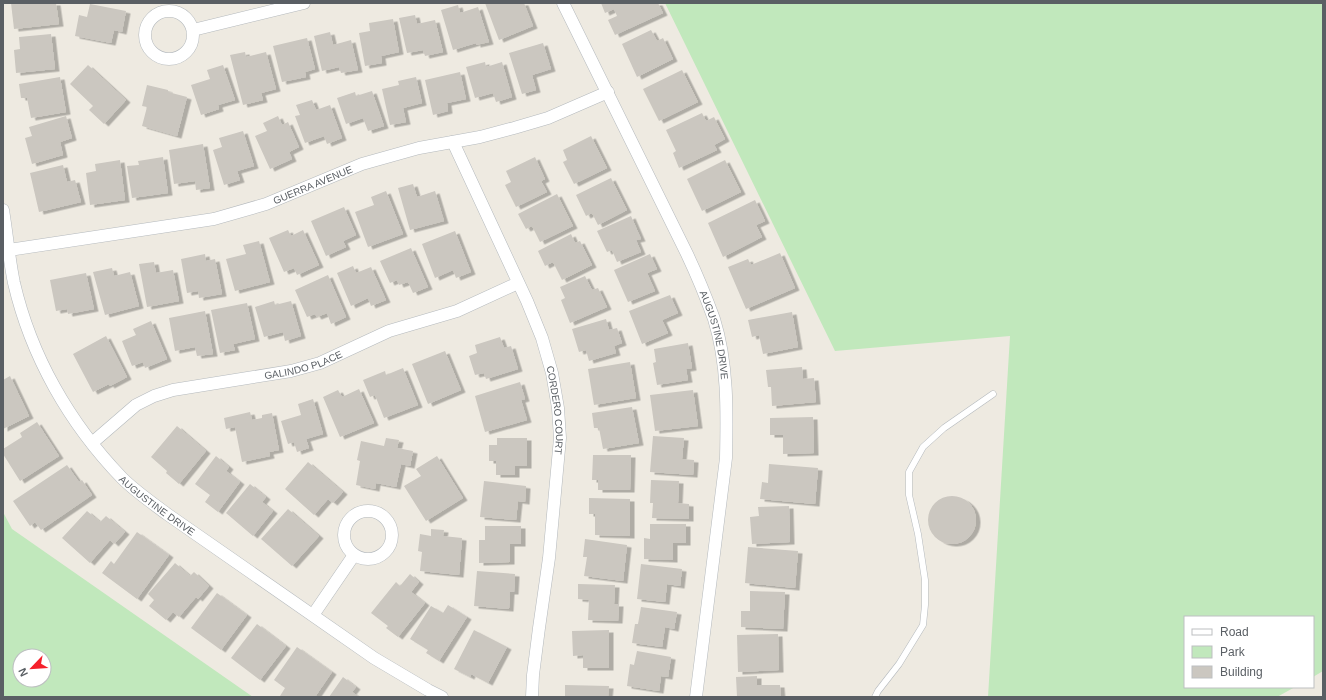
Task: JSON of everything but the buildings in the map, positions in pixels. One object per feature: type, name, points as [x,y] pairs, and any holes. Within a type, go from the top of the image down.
[{"type":"street","points":[[193,30],[304,3]]},
{"type":"street","name":"AUGUSTINE DRIVE","points":[[563,3],[687,254],[714,320],[721,352],[726,386],[726,458],[696,697]]},
{"type":"street","points":[[172,10],[186,16],[193,30],[191,46],[182,55],[170,59],[162,58],[154,54],[148,48],[145,40],[145,32],[151,18],[157,13],[164,11],[172,10]]},
{"type":"street","name":"GUERRA AVENUE","points":[[9,250],[214,219],[266,204],[362,164],[394,154],[480,137],[548,118],[608,92]]},
{"type":"street","name":"CORDERO COURT","points":[[453,142],[542,338],[552,373],[558,408],[560,438],[549,558],[538,628],[532,697]]},
{"type":"street","name":"AUGUSTINE DRIVE","points":[[3,210],[14,282],[40,361],[59,396],[78,425],[122,478],[141,495],[167,514],[374,658],[442,697]]},
{"type":"street","name":"GALINDO PLACE","points":[[92,443],[136,405],[154,396],[173,390],[291,371],[320,363],[389,331],[457,311],[518,283]]},
{"type":"street","points":[[360,512],[375,512],[382,515],[388,521],[392,529],[390,546],[385,553],[378,558],[370,560],[354,556],[348,550],[343,536],[344,528],[348,521],[360,512]]},
{"type":"street","points":[[313,615],[354,556]]},
{"type":"lane","points":[[875,697],[878,691],[900,664],[923,625],[925,580],[918,534],[909,495],[909,472],[923,447],[944,428],[993,394]]},
{"type":"green space","points":[[665,3],[1323,3],[1323,671],[1314,676],[1314,616],[1184,616],[1184,688],[1293,688],[1277,697],[988,697],[1010,336],[835,351]]},
{"type":"green space","points":[[3,512],[12,529],[253,697],[3,697]]}]
